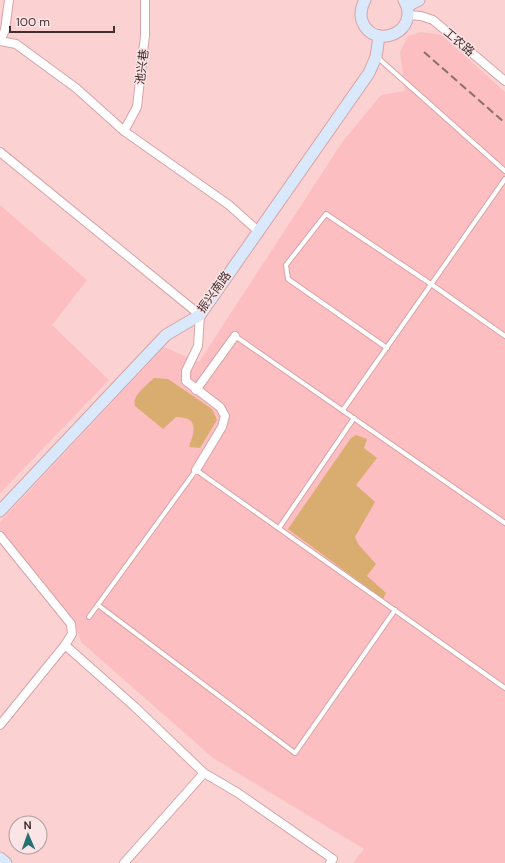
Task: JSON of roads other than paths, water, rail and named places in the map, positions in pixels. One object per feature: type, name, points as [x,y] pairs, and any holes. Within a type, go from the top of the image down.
[{"type":"main road","points":[[365,0],[361,10],[362,20],[370,32],[379,36],[389,36],[398,32],[405,25],[406,7],[419,0]]},
{"type":"main road","name":"振兴南路","points":[[0,511],[166,335],[200,315],[369,74],[376,57],[379,36]]},
{"type":"main road","points":[[0,858],[6,863]]},
{"type":"street","name":"池兴巷","points":[[124,131],[137,107],[146,35],[145,0]]},
{"type":"street","points":[[6,5],[5,30],[0,41],[16,44],[76,88],[124,131],[229,205],[258,231]]},
{"type":"street","name":"工农路","points":[[406,7],[421,16],[433,20],[505,81]]},
{"type":"street","points":[[0,152],[200,315],[198,346],[186,371],[186,381],[220,407],[225,416],[222,427],[196,470]]},
{"type":"street","points":[[196,390],[235,336]]},
{"type":"street","points":[[0,536],[71,624],[72,634],[65,646],[0,725]]},
{"type":"street","points":[[65,646],[135,707],[204,773],[238,793],[333,859],[330,863]]},
{"type":"street","points":[[124,863],[204,773]]},
{"type":"lane","points":[[376,57],[505,171]]},
{"type":"lane","points":[[343,410],[505,179]]},
{"type":"lane","points":[[387,348],[288,279],[286,265],[326,214],[431,284],[505,336]]},
{"type":"lane","points":[[235,336],[505,523]]},
{"type":"lane","points":[[279,528],[354,418]]},
{"type":"lane","points":[[89,617],[196,470],[505,688]]},
{"type":"lane","points":[[98,605],[295,753],[395,610]]},
{"type":"railway","points":[[424,52],[505,123]]}]
